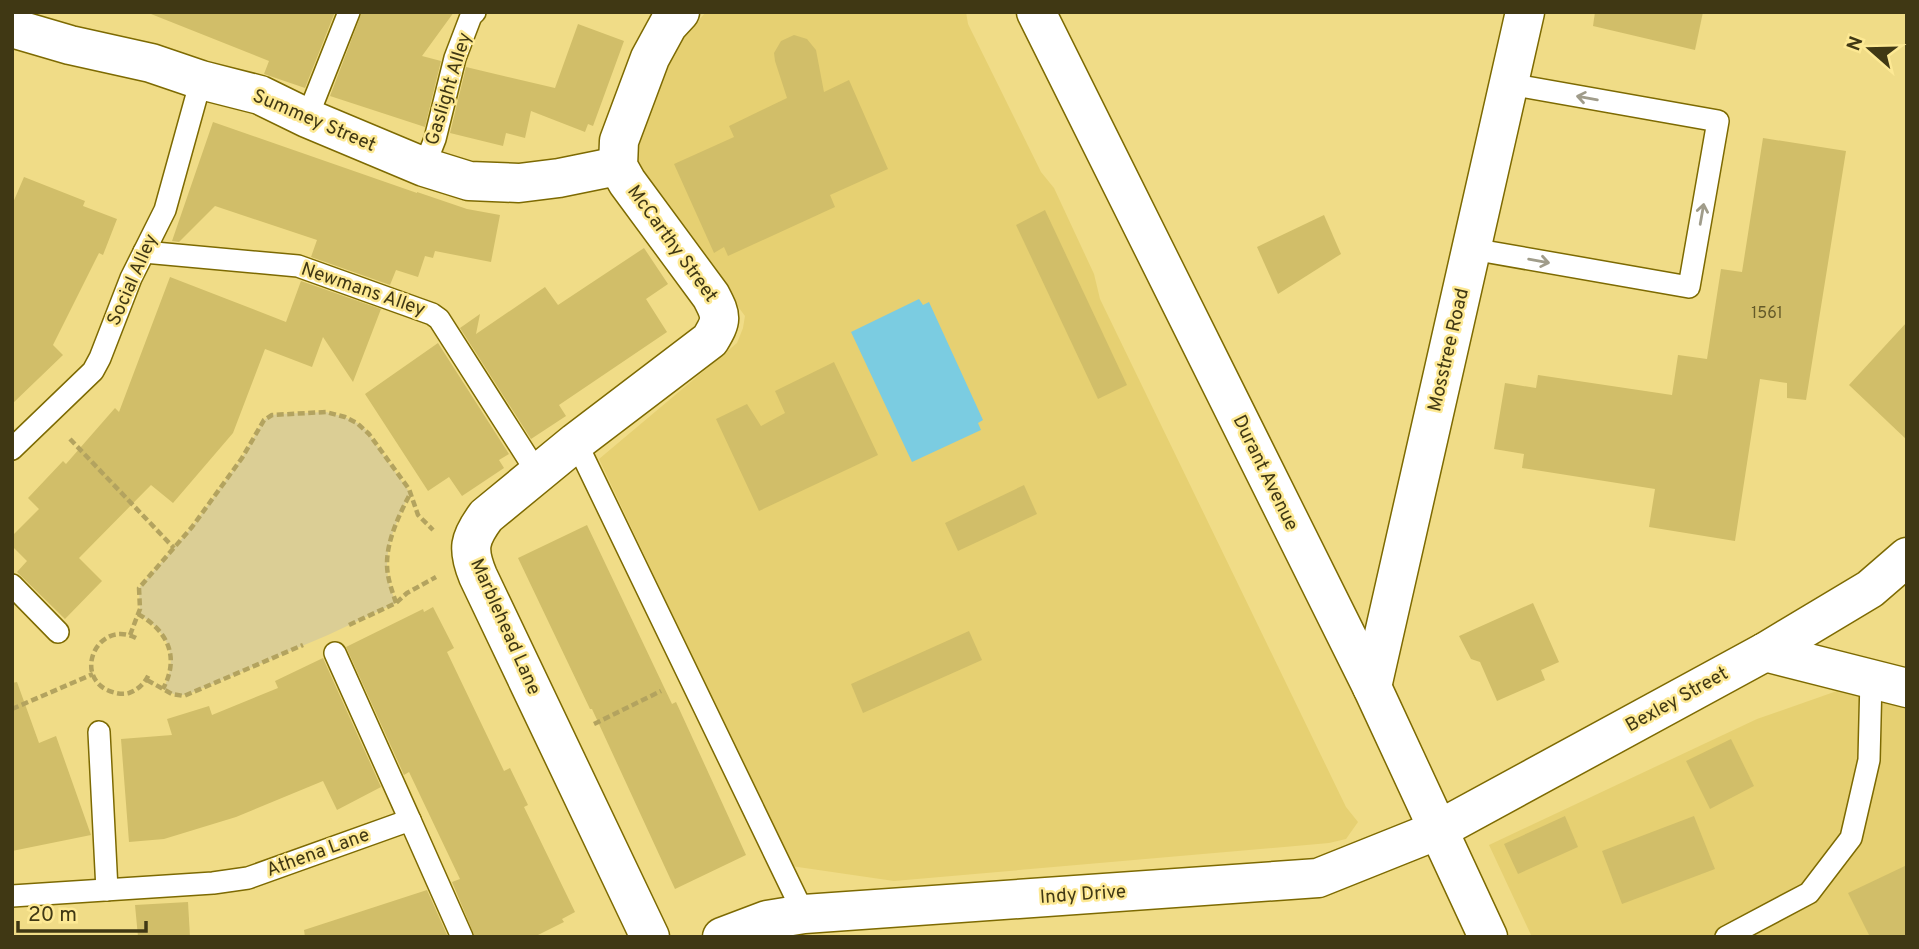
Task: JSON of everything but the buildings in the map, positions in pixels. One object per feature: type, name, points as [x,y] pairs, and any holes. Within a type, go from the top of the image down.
[{"type":"street","name":"McCarthy Street","points":[[680,12],[668,25],[650,58],[619,141],[618,166],[711,296],[719,311],[719,325]]},
{"type":"street","name":"Durant Avenue","points":[[1036,12],[1372,687],[1488,937]]},
{"type":"street","name":"Mosstree Road","points":[[1372,687],[1525,12]]},
{"type":"street","name":"Summey Street","points":[[12,28],[70,45],[150,63],[260,95],[307,118],[424,167],[469,181],[519,183],[618,166]]},
{"type":"street","name":"Marblehead Lane","points":[[650,937],[471,560],[470,544],[475,530],[486,516],[576,442],[710,340],[719,325]]},
{"type":"street","name":"Bexley Street","points":[[1438,830],[1765,652],[1870,589],[1907,557]]},
{"type":"street","points":[[1765,652],[1889,683]]},
{"type":"street","name":"Indy Drive","points":[[722,937],[767,920],[804,914],[1318,878],[1438,830]]},
{"type":"lane","points":[[307,118],[349,12]]},
{"type":"lane","name":"Gaslight Alley","points":[[424,167],[435,139],[455,58],[475,12]]},
{"type":"lane","name":"Social Alley","points":[[12,449],[93,371],[100,358],[131,278],[165,210],[201,80]]},
{"type":"lane","points":[[1472,249],[1689,287],[1718,121],[1509,84]]},
{"type":"lane","name":"Newmans Alley","points":[[144,252],[298,266],[432,314],[439,319],[538,474]]},
{"type":"lane","points":[[576,442],[804,914]]},
{"type":"lane","points":[[12,585],[58,632]]},
{"type":"lane","points":[[335,653],[462,937]]},
{"type":"lane","points":[[1726,937],[1809,893],[1851,838],[1889,683]]},
{"type":"lane","points":[[99,732],[107,890]]},
{"type":"lane","name":"Athena Lane","points":[[12,896],[214,883],[248,878],[410,820]]},
{"type":"path","points":[[130,635],[140,609],[139,588],[192,527],[242,458],[264,420],[272,415],[326,412],[357,423],[369,434],[410,493],[418,515],[425,524],[440,534]]},
{"type":"path","points":[[47,415],[174,548]]},
{"type":"path","points":[[396,603],[388,577],[388,553],[399,515],[410,493]]},
{"type":"path","points":[[340,629],[396,603],[418,586],[442,574]]},
{"type":"path","points":[[138,614],[155,625],[171,655],[171,671],[163,689]]},
{"type":"path","points":[[136,638],[113,634],[98,645],[91,663],[93,674],[103,687],[120,694],[130,692],[139,688],[148,677],[163,689],[184,696],[313,641]]},
{"type":"path","points":[[12,709],[93,674]]},
{"type":"path","points":[[590,726],[690,677]]},
{"type":"shaded area","points":[[706,12],[966,12],[968,24],[1041,172],[1054,188],[1094,274],[1100,299],[1346,807],[1358,822],[1346,839],[1329,843],[894,881],[791,866],[599,459],[737,343],[743,328],[745,316],[638,172],[635,143],[675,47]]},
{"type":"shaded area","points":[[326,412],[363,426],[410,493],[393,534],[388,555],[389,580],[396,603],[191,693],[178,696],[163,689],[170,666],[168,646],[157,628],[138,614],[139,588],[192,527],[242,458],[264,420],[279,414]]},
{"type":"shaded area","points":[[1871,679],[1907,688],[1907,937],[1532,937],[1489,845],[1757,719]]},
{"type":"water","points":[[919,299],[923,305],[929,302],[983,420],[978,423],[981,430],[912,462],[851,332]]}]
